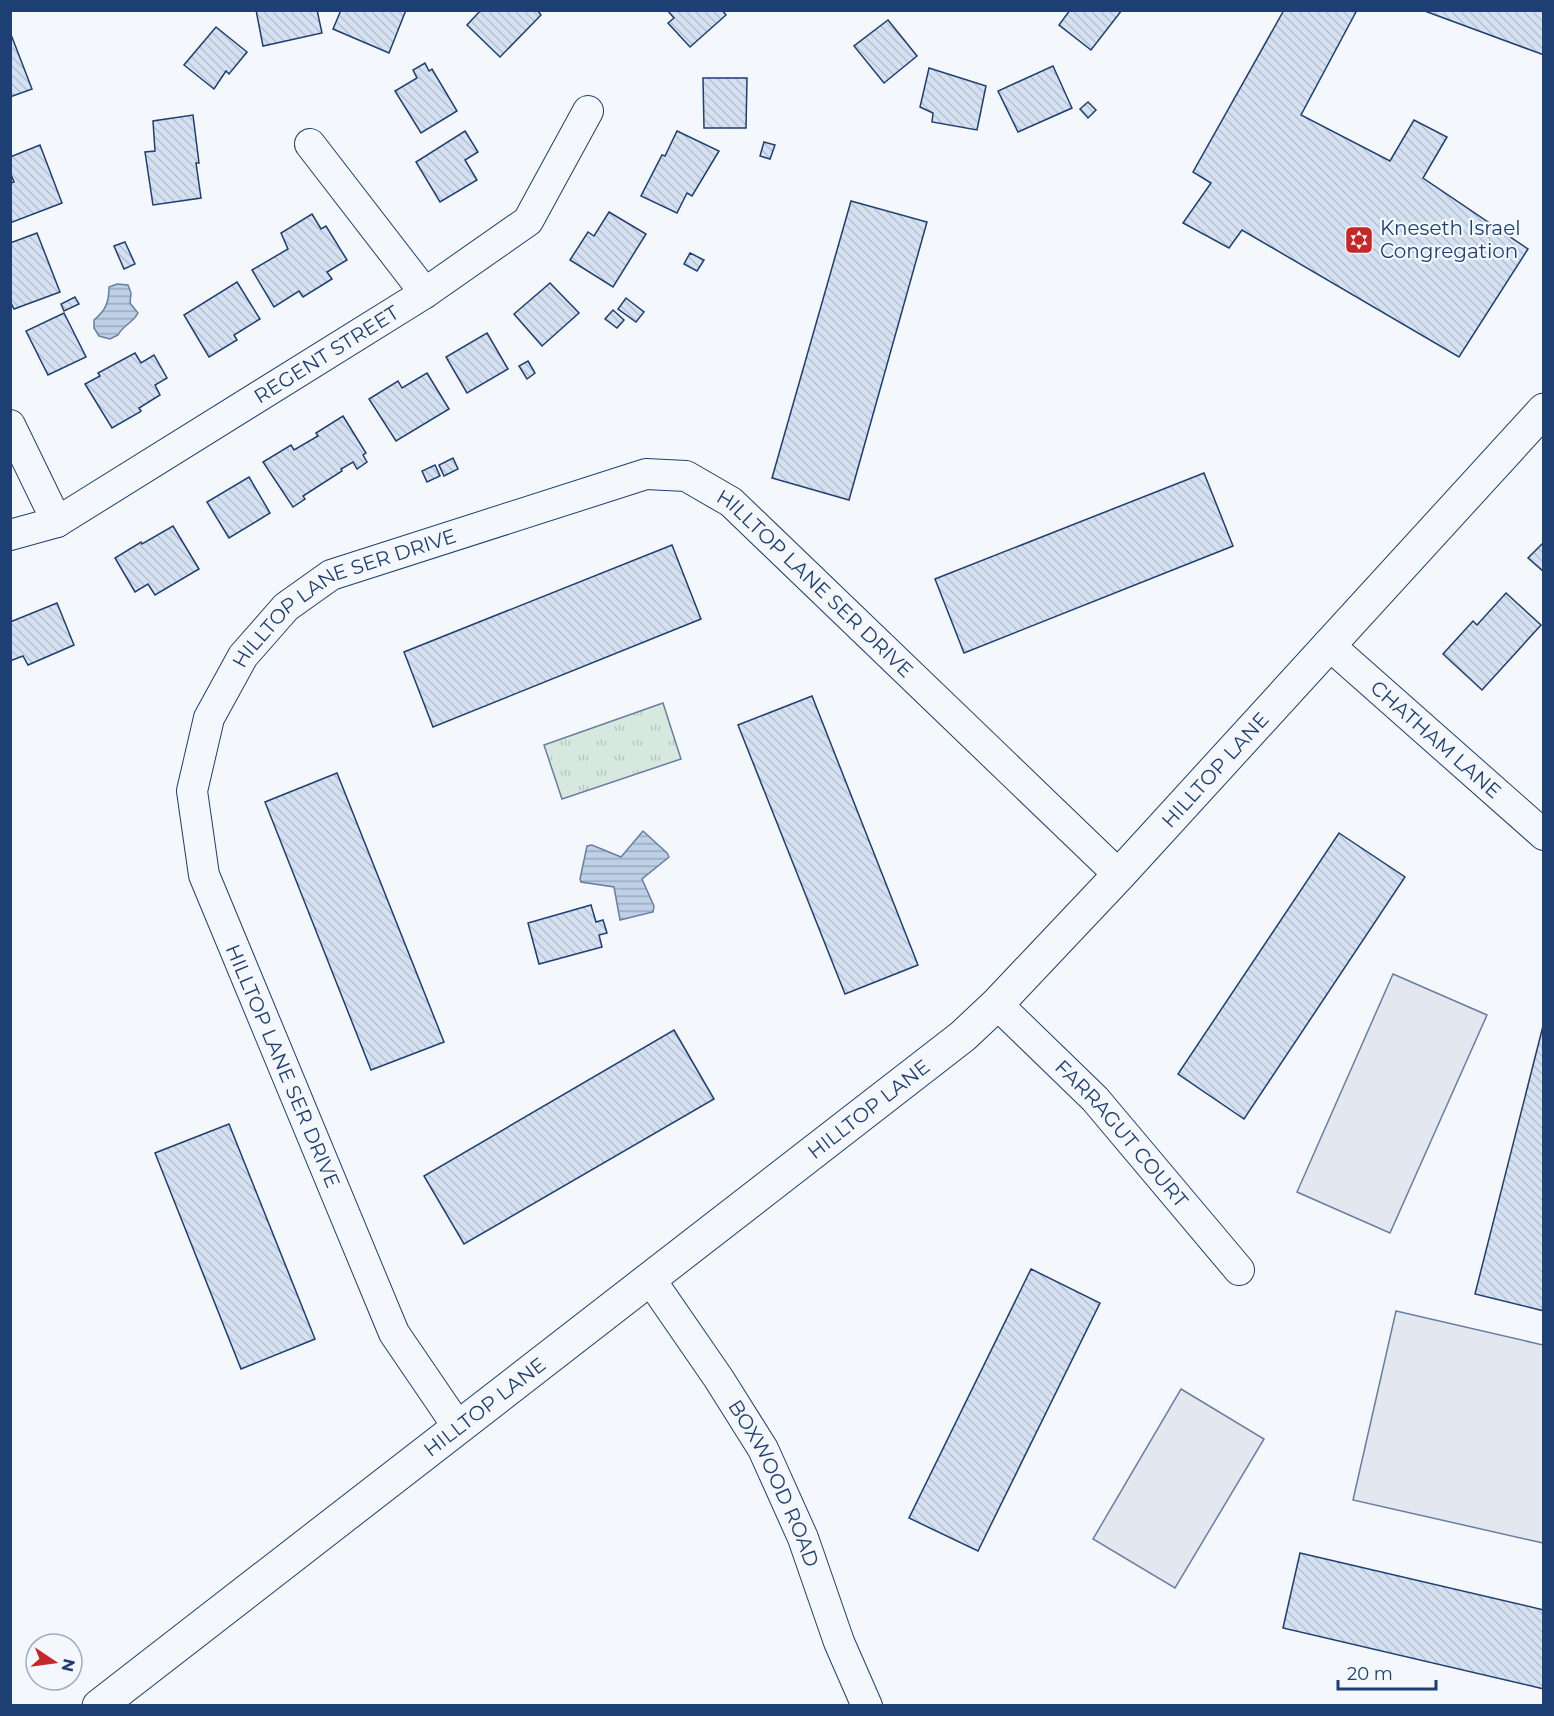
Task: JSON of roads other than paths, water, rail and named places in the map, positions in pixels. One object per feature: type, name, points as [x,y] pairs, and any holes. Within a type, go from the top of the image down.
[{"type":"street","name":"REGENT STREET","points":[[10,536],[57,522],[425,293],[528,221],[588,111]]},
{"type":"street","points":[[310,144],[425,293]]},
{"type":"street","name":"HILLTOP LANE","points":[[99,1706],[963,1036],[997,1004],[1119,875],[1544,410]]},
{"type":"street","points":[[10,425],[57,522]]},
{"type":"street","name":"HILLTOP LANE SER DRIVE","points":[[458,1427],[394,1333],[204,875],[192,791],[209,718],[243,656],[286,607],[331,575],[646,474],[686,476],[731,502],[1119,875]]},
{"type":"street","name":"CHATHAM LANE","points":[[1328,644],[1544,835]]},
{"type":"street","name":"FARRAGUT COURT","points":[[997,1004],[1095,1099],[1239,1269]]},
{"type":"street","name":"BOXWOOD ROAD","points":[[650,1279],[719,1379],[763,1449],[803,1538],[839,1642],[867,1706]]},
{"type":"water","points":[[117,284],[128,285],[131,293],[130,303],[138,313],[118,335],[110,339],[99,336],[94,328],[94,320],[106,305],[109,287]]},
{"type":"water","points":[[643,831],[669,857],[642,879],[654,906],[653,912],[620,920],[614,887],[581,882],[587,846],[592,845],[621,857]]},
{"type":"place","name":"Kneseth Israel Congregation","points":[[1359,240]]}]
